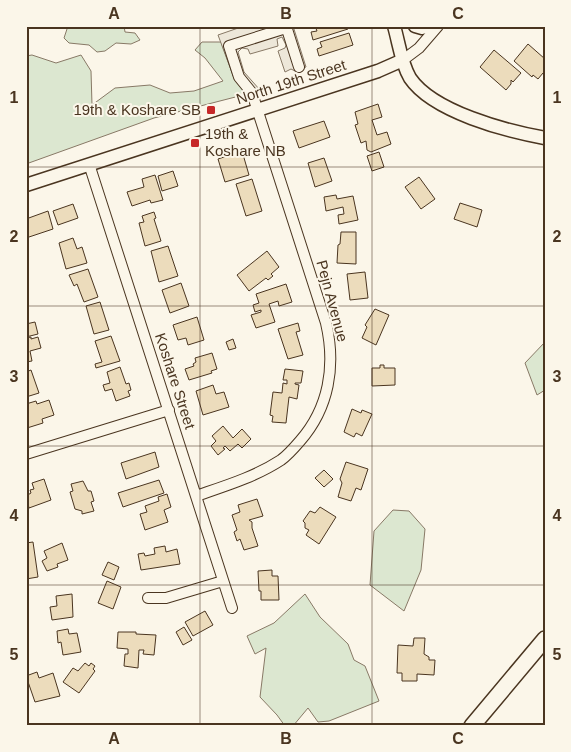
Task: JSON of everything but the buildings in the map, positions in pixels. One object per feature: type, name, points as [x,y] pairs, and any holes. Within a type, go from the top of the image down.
[{"type":"main road","points":[[472,726],[545,639]]},
{"type":"street","points":[[394,26],[403,60],[410,77],[420,90],[446,107],[483,122],[545,138]]},
{"type":"street","points":[[415,26],[430,26]]},
{"type":"street","points":[[403,60],[419,48],[438,26]]},
{"type":"street","points":[[286,27],[299,67]]},
{"type":"street","name":"Pejn Avenue","points":[[196,496],[241,481],[282,459],[305,435],[316,419],[328,387],[331,355],[326,323],[252,93],[239,77],[229,46],[286,27]]},
{"type":"street","name":"North 19th Street","points":[[26,184],[378,71],[403,60]]},
{"type":"street","name":"Koshare Street","points":[[90,164],[232,608]]},
{"type":"street","points":[[26,454],[169,410]]},
{"type":"street","points":[[148,598],[166,598],[223,580]]},
{"type":"green space","points":[[68,26],[124,26],[125,32],[135,33],[140,40],[131,44],[116,43],[105,51],[97,52],[89,45],[69,43],[64,38]]},
{"type":"green space","points":[[202,42],[221,42],[234,78],[247,94],[154,118],[26,164],[26,56],[32,55],[56,63],[81,55],[91,71],[92,105],[115,88],[150,85],[170,93],[194,91],[223,81],[205,58],[195,50]]},
{"type":"green space","points":[[545,342],[545,390],[537,395],[525,363]]},
{"type":"green space","points":[[393,510],[409,511],[425,529],[421,570],[404,611],[370,585],[374,531]]},
{"type":"green space","points":[[305,594],[320,617],[348,644],[354,660],[365,666],[379,701],[329,721],[318,722],[308,708],[293,726],[285,726],[260,697],[266,648],[255,654],[247,636],[274,623]]},
{"type":"shaded area","points":[[244,26],[293,26],[306,67],[295,71],[291,69],[285,72],[278,51],[285,48],[286,45],[282,37],[277,39],[278,46],[250,54],[248,49],[242,48],[238,52],[244,72],[260,90],[247,94],[234,78],[218,35]]},
{"type":"place","name":"19th & Koshare SB","points":[[211,110]]},
{"type":"place","name":"19th & Koshare NB","points":[[195,143]]}]
